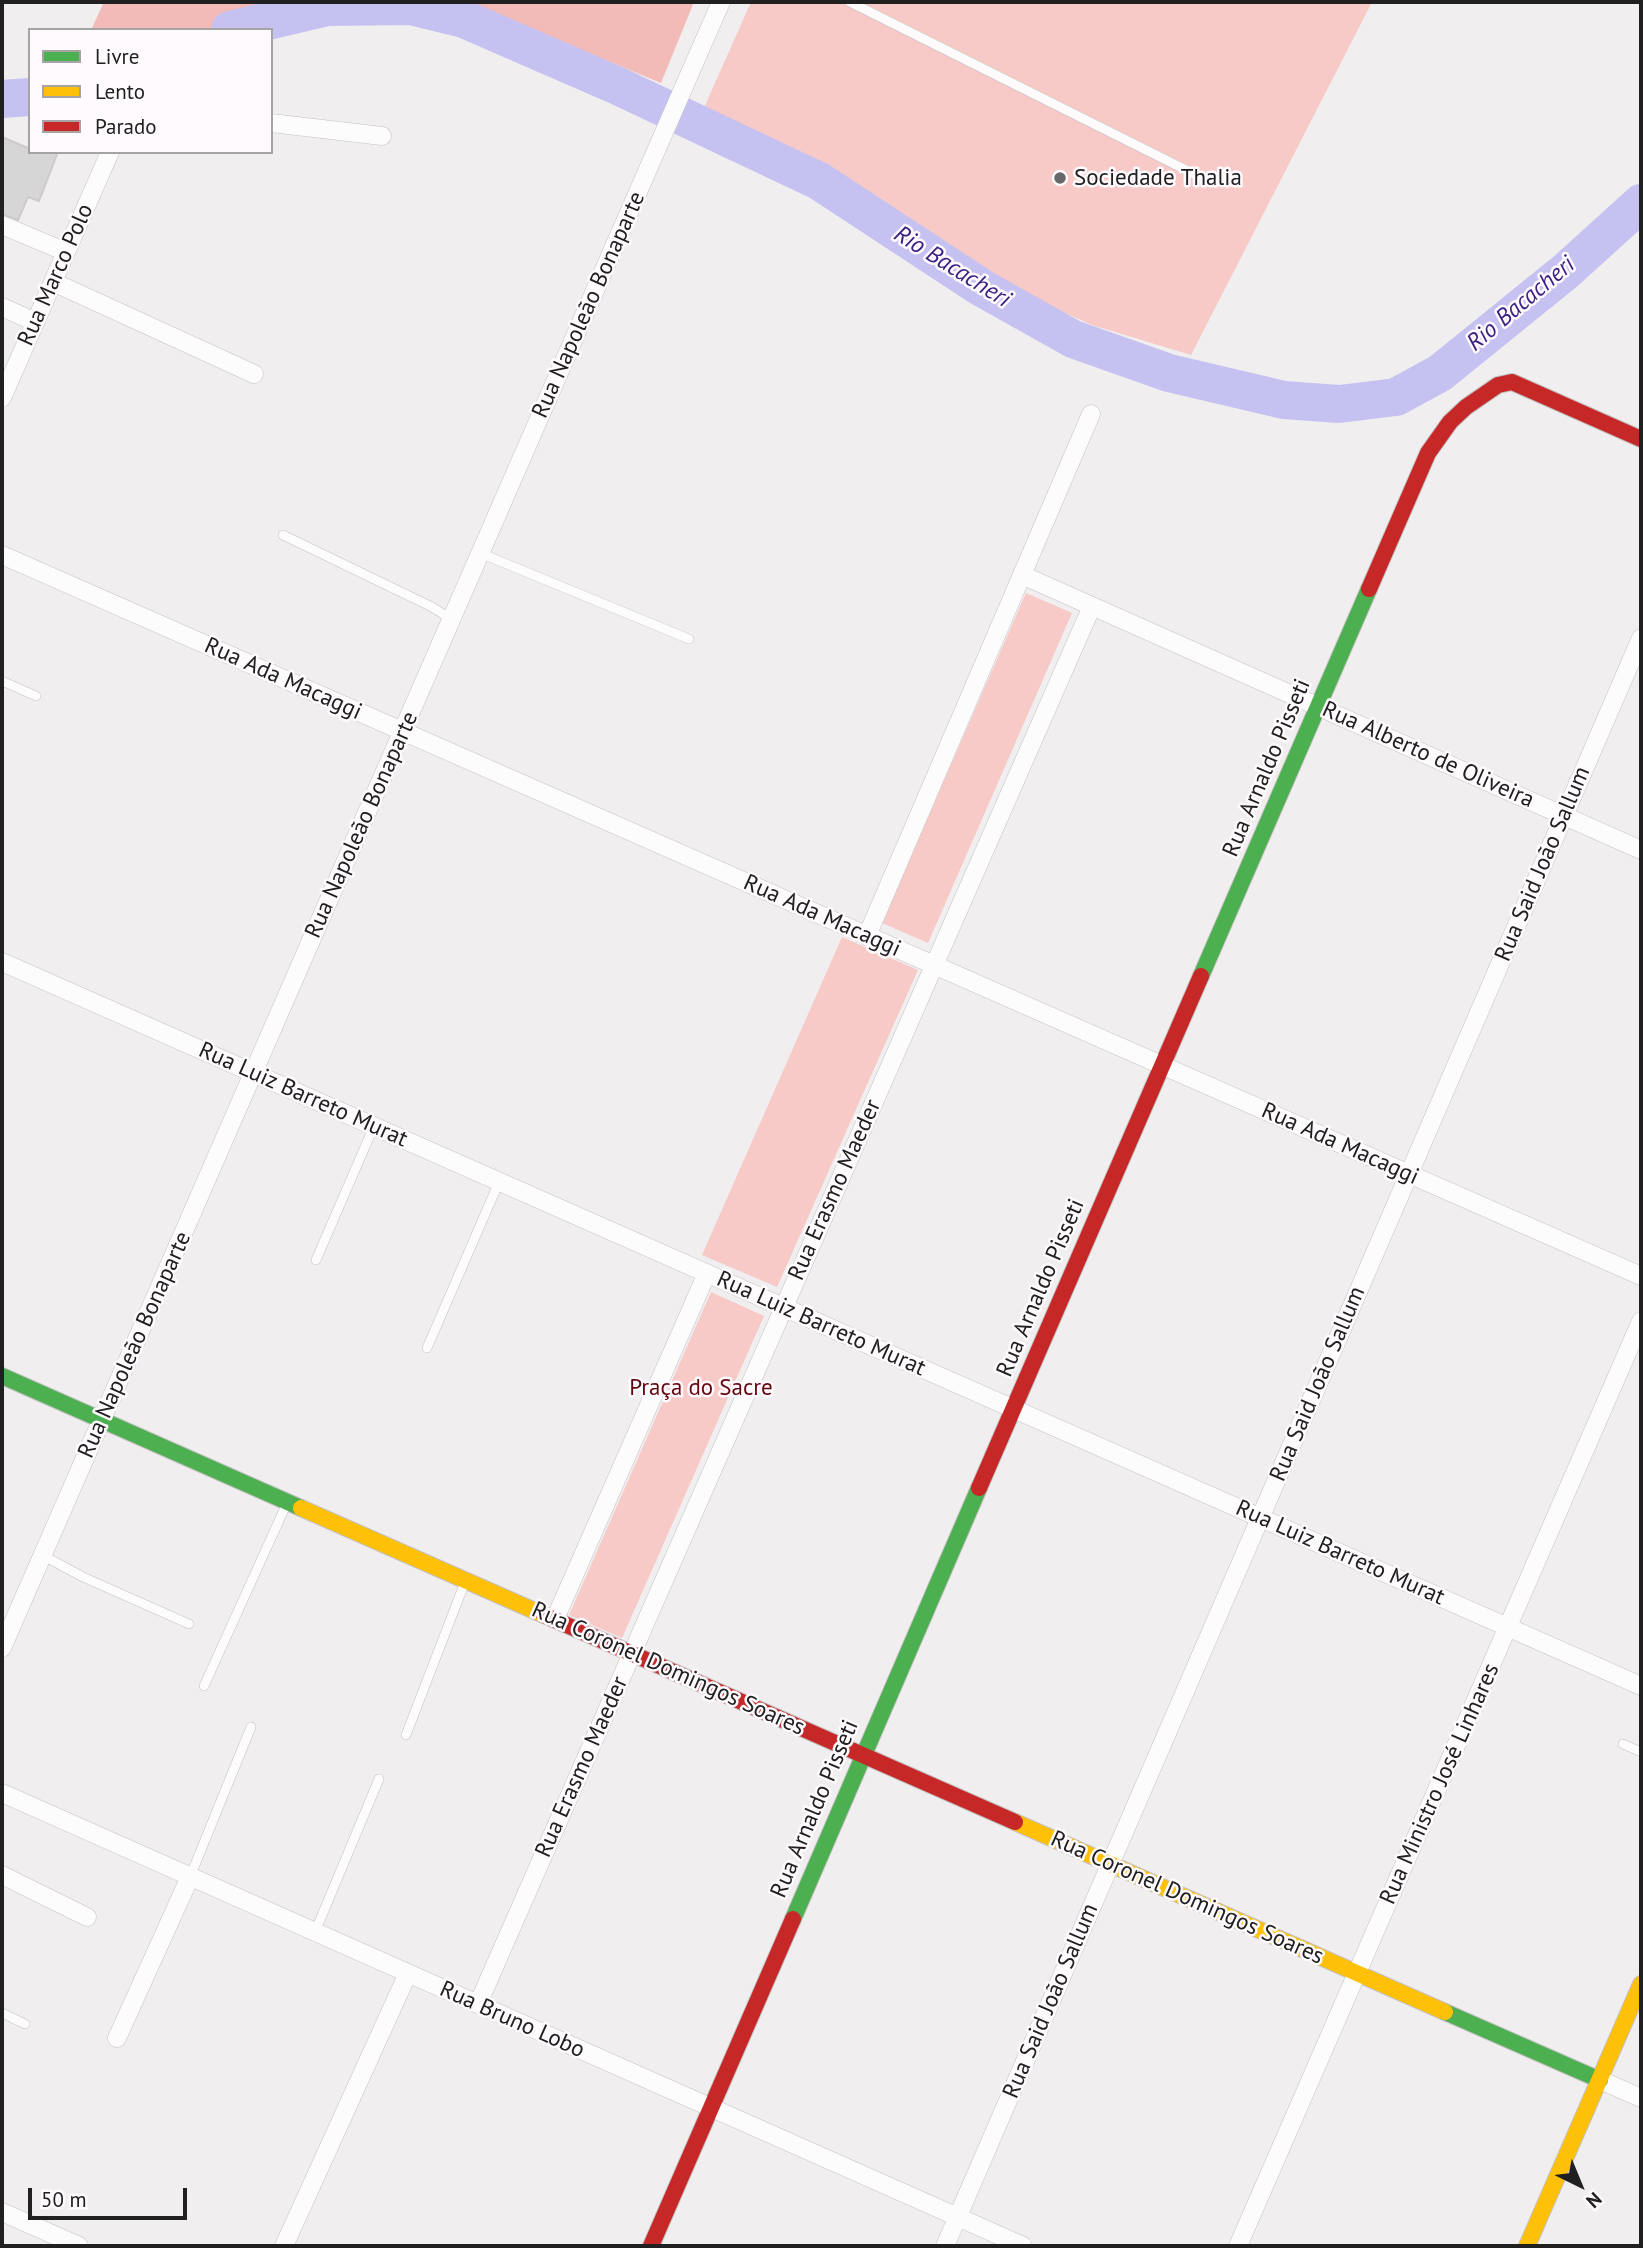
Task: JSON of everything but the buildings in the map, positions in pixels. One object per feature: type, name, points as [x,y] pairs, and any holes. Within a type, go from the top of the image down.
[{"type":"street","name":"Rua Napoleão Bonaparte","points":[[2,1648],[721,2]]},
{"type":"street","points":[[273,123],[382,136]]},
{"type":"street","name":"Rua Marco Polo","points":[[2,398],[109,154]]},
{"type":"street","points":[[2,225],[66,253]]},
{"type":"street","points":[[53,282],[254,374]]},
{"type":"street","points":[[2,307],[35,322]]},
{"type":"street","name":"Rua Arnaldo Pisseti","points":[[651,2246],[1433,445],[1450,422],[1466,407],[1498,385],[1512,382],[1641,439]]},
{"type":"street","points":[[867,936],[1091,414]]},
{"type":"street","name":"Rua Ada Macaggi","points":[[2,555],[1641,1276]]},
{"type":"street","name":"Rua Alberto de Oliveira","points":[[1022,575],[1641,850]]},
{"type":"street","name":"Rua Erasmo Maeder","points":[[478,2004],[1092,606]]},
{"type":"street","name":"Rua Said João Sallum","points":[[945,2246],[1641,638]]},
{"type":"street","name":"Rua Luiz Barreto Murat","points":[[2,962],[1641,1686]]},
{"type":"street","points":[[555,1619],[707,1273]]},
{"type":"street","name":"Rua Ministro José Linhares","points":[[1238,2246],[1641,1321]]},
{"type":"street","name":"Rua Coronel Domingos Soares","points":[[2,1376],[1641,2098]]},
{"type":"street","name":"Rua Bruno Lobo","points":[[2,1793],[1023,2246]]},
{"type":"street","points":[[2,1875],[87,1917]]},
{"type":"street","points":[[117,2038],[190,1877]]},
{"type":"street","points":[[284,2246],[408,1973]]},
{"type":"street","points":[[1527,2246],[1641,1984]]},
{"type":"street","points":[[2,2212],[79,2246]]},
{"type":"lane","points":[[850,2],[1208,181]]},
{"type":"lane","points":[[283,535],[432,607],[452,620]]},
{"type":"lane","points":[[480,553],[689,639]]},
{"type":"lane","points":[[2,681],[36,696]]},
{"type":"lane","points":[[317,1260],[374,1126]]},
{"type":"lane","points":[[426,1348],[499,1182]]},
{"type":"lane","points":[[204,1686],[287,1502]]},
{"type":"lane","points":[[42,1555],[83,1577],[189,1624]]},
{"type":"lane","points":[[406,1735],[466,1580]]},
{"type":"lane","points":[[190,1877],[251,1727]]},
{"type":"lane","points":[[1623,1744],[1641,1752]]},
{"type":"lane","points":[[315,1932],[379,1779]]},
{"type":"lane","points":[[2,2013],[25,2024]]},
{"type":"green space","name":"Sociedade Thalia","points":[[751,2],[1372,2],[1191,355],[1092,325],[980,275],[879,201],[797,155],[703,110]]},
{"type":"green space","points":[[1026,593],[1072,613],[928,943],[882,923]]},
{"type":"green space","points":[[842,937],[918,970],[777,1287],[702,1255]]},
{"type":"green space","name":"Praça do Sacre","points":[[711,1292],[764,1316],[622,1638],[569,1615]]},
{"type":"shaded area","points":[[104,2],[694,2],[661,83],[470,4],[252,15],[215,28],[92,28]]},
{"type":"waterway","name":"Rio Bacacheri","points":[[238,28],[327,7],[411,6],[464,19],[618,86],[819,181],[982,288],[1073,339],[1169,373],[1284,400],[1339,404],[1396,397],[1440,373],[1566,271],[1641,203]]},
{"type":"waterway","name":"Rio Bacacheri","points":[[2,99],[28,97]]},
{"type":"traffic: fast","points":[[1201,976],[1369,589]]},
{"type":"traffic: fast","points":[[2,1376],[301,1508]]},
{"type":"traffic: fast","points":[[793,1919],[979,1488]]},
{"type":"traffic: fast","points":[[1445,2012],[1600,2080]]},
{"type":"traffic: slow","points":[[301,1508],[544,1615]]},
{"type":"traffic: slow","points":[[1015,1822],[1445,2012]]},
{"type":"traffic: slow","points":[[1527,2246],[1641,1984]]},
{"type":"traffic: jam","points":[[1369,589],[1428,453],[1450,422],[1466,407],[1498,385],[1512,382],[1641,439]]},
{"type":"traffic: jam","points":[[979,1488],[1201,976]]},
{"type":"traffic: jam","points":[[544,1615],[1015,1822]]},
{"type":"traffic: jam","points":[[651,2246],[793,1919]]},
{"type":"place","name":"Sociedade Thalia","points":[[1060,178]]}]
